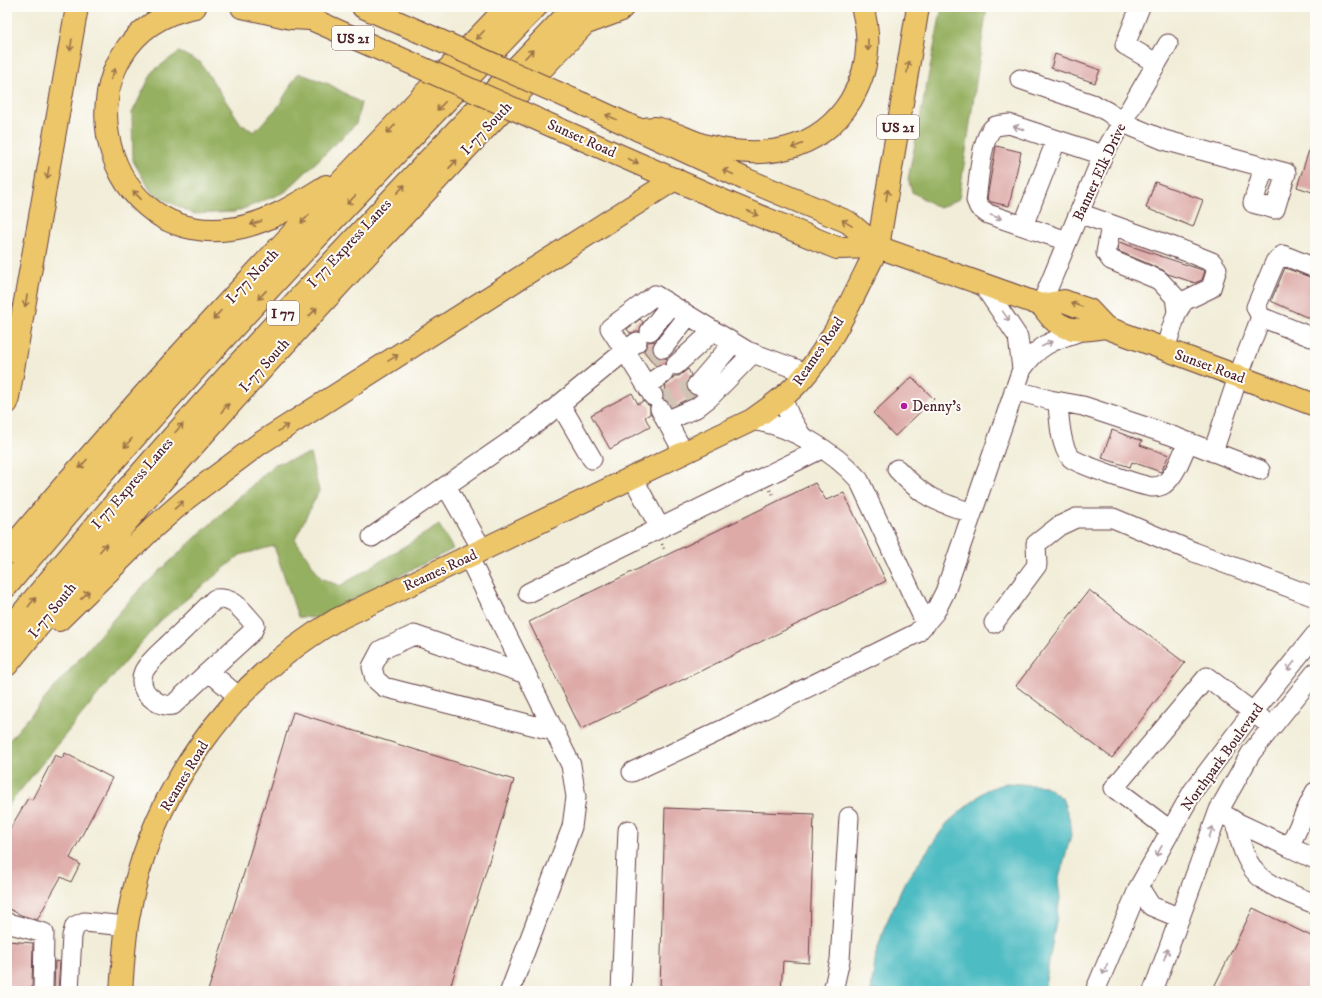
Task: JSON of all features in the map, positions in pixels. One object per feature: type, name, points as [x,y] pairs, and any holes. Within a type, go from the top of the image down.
[{"type":"main road","points":[[7,403],[77,7]]},
{"type":"main road","points":[[195,7],[161,19],[138,36],[122,58],[111,81],[106,105],[108,141],[121,175],[136,194],[151,209],[182,225],[207,229],[231,229],[256,223],[282,212],[351,171]]},
{"type":"main road","points":[[242,7],[291,18],[311,19]]},
{"type":"main road","name":"Sunset Road","points":[[293,7],[302,11],[311,19],[675,179],[837,248],[878,248],[1041,305],[1064,301],[1089,310],[1105,327],[1315,405]]},
{"type":"main road","name":"Sunset Road","points":[[363,7],[583,104],[745,179],[848,222],[878,248]]},
{"type":"main road","name":"I-77 North","points":[[7,553],[130,410],[238,291],[507,7]]},
{"type":"main road","name":"I 77 Express Lanes","points":[[7,586],[106,469],[242,317],[536,7]]},
{"type":"main road","name":"I-77 South","points":[[7,665],[134,512],[236,396],[347,275],[579,16],[601,7]]},
{"type":"main road","points":[[579,16],[618,11],[623,7]]},
{"type":"main road","points":[[639,130],[655,128],[702,144],[739,152],[780,151],[804,143],[833,123],[849,103],[861,81],[868,48],[866,26],[862,7]]},
{"type":"main road","name":"US 21","points":[[878,248],[918,7]]},
{"type":"main road","name":"I 77 Express Lanes","points":[[7,632],[118,499],[268,330],[579,16]]},
{"type":"main road","points":[[7,671],[154,527],[222,470],[297,418],[675,179]]},
{"type":"main road","name":"Reames Road","points":[[121,991],[127,926],[141,864],[152,833],[169,796],[188,763],[239,697],[294,649],[324,627],[370,603],[752,420],[782,398],[807,373],[837,327],[878,248]]},
{"type":"main road","name":"Sunset Road","points":[[1041,305],[1056,322],[1081,331],[1105,327]]},
{"type":"street","points":[[1140,7],[1125,45],[1156,63]]},
{"type":"street","name":"Banner Elk Drive","points":[[1041,305],[1103,155],[1168,44]]},
{"type":"street","points":[[1020,80],[1095,105],[1122,122],[1164,140],[1264,167]]},
{"type":"street","points":[[1067,242],[988,214],[979,207],[976,200],[985,143],[989,133],[996,126],[1009,124],[1103,155]]},
{"type":"street","points":[[1022,226],[1056,140]]},
{"type":"street","points":[[1079,213],[1212,262],[1216,269],[1215,278],[1210,288],[1184,301],[1177,312],[1165,349]]},
{"type":"street","points":[[1111,225],[1106,253],[1111,260],[1159,280],[1175,297],[1177,312]]},
{"type":"street","points":[[1311,337],[1261,317],[1256,307],[1275,262],[1283,255],[1315,268]]},
{"type":"street","points":[[983,285],[1018,337],[1022,369]]},
{"type":"street","points":[[684,453],[667,389],[650,358],[637,341],[610,328],[655,295],[753,354],[807,373]]},
{"type":"street","points":[[372,537],[538,422],[637,341],[670,305]]},
{"type":"street","points":[[650,358],[688,316]]},
{"type":"street","points":[[1213,452],[1238,377],[1261,317]]},
{"type":"street","points":[[667,389],[713,331]]},
{"type":"street","points":[[632,772],[726,728],[917,633],[935,612],[945,592],[1022,369],[1034,352],[1042,346],[1081,331]]},
{"type":"street","points":[[667,389],[714,365],[733,343]]},
{"type":"street","points":[[667,389],[696,408],[709,398],[753,354]]},
{"type":"street","points":[[1014,390],[1058,402],[1083,406],[1188,442],[1260,470]]},
{"type":"street","points":[[782,398],[790,417],[801,435]]},
{"type":"street","points":[[1058,402],[1060,423],[1065,447],[1072,458],[1130,482],[1154,487],[1163,485],[1175,469],[1188,442]]},
{"type":"street","points":[[560,404],[592,459]]},
{"type":"street","points":[[752,420],[772,423],[801,435],[849,469],[859,480],[926,624]]},
{"type":"street","points":[[528,593],[822,449]]},
{"type":"street","points":[[897,469],[913,487],[926,496],[972,513]]},
{"type":"street","points":[[633,478],[660,528]]},
{"type":"street","points":[[446,486],[526,674],[571,765],[576,797],[572,827],[510,991]]},
{"type":"street","points":[[994,623],[1037,565],[1036,544],[1059,526],[1076,518],[1113,518],[1194,552],[1315,597]]},
{"type":"street","points":[[224,598],[236,604],[255,625],[252,632],[207,673],[173,706],[167,707],[159,704],[145,693],[142,686],[141,679],[152,660],[215,599],[224,598]]},
{"type":"street","points":[[526,674],[414,635],[380,650],[372,667],[375,679],[384,687],[555,732]]},
{"type":"street","name":"Northpark Boulevard","points":[[1096,991],[1139,887],[1194,791],[1315,635]]},
{"type":"street","points":[[207,673],[212,674],[239,697]]},
{"type":"street","name":"Northpark Boulevard","points":[[1153,991],[1218,810],[1252,753],[1315,673]]},
{"type":"street","points":[[1171,831],[1114,788],[1207,677],[1272,727]]},
{"type":"street","points":[[1289,847],[1315,792]]},
{"type":"street","points":[[1218,810],[1236,822],[1315,859]]},
{"type":"street","points":[[833,991],[840,960],[849,817]]},
{"type":"street","points":[[1236,822],[1238,839],[1251,866],[1263,880],[1315,904]]},
{"type":"street","points":[[621,991],[628,830]]},
{"type":"street","points":[[1139,887],[1151,906],[1180,918]]},
{"type":"street","points":[[69,991],[72,936],[75,926],[84,922],[127,926]]},
{"type":"street","points":[[7,923],[44,933],[43,990]]},
{"type":"green space","points":[[942,7],[987,7],[959,199],[939,208],[912,192],[908,179]]},
{"type":"green space","points":[[179,52],[200,62],[241,124],[254,132],[278,107],[298,73],[329,84],[361,103],[356,124],[285,192],[235,212],[193,214],[152,193],[133,161],[132,113],[153,71]]},
{"type":"green space","points":[[310,454],[319,491],[295,539],[321,578],[340,586],[439,525],[453,549],[316,618],[298,617],[274,546],[240,555],[160,621],[112,677],[7,807],[7,743],[17,731],[137,592],[275,464]]},
{"type":"water","points":[[1006,783],[1045,786],[1062,798],[1069,817],[1071,835],[1058,882],[1060,898],[1044,991],[871,991],[876,954],[884,928],[905,882],[947,823],[986,790]]},
{"type":"building","points":[[1055,54],[1100,70],[1095,83],[1051,68]]},
{"type":"building","points":[[1313,138],[1315,138],[1315,193],[1297,187]]},
{"type":"building","points":[[996,146],[1021,152],[1009,206],[991,202],[987,198]]},
{"type":"building","points":[[1155,182],[1203,200],[1193,227],[1146,208]]},
{"type":"building","points":[[1119,242],[1205,271],[1202,280],[1195,283],[1168,274],[1163,270],[1118,251]]},
{"type":"building","points":[[1285,268],[1315,279],[1315,321],[1271,301]]},
{"type":"building","points":[[640,319],[643,322],[639,332],[630,333],[627,329]]},
{"type":"building","points":[[655,341],[652,347],[653,352],[661,359],[668,358],[665,364],[656,366],[644,351],[648,342]]},
{"type":"building","points":[[688,369],[691,375],[686,383],[687,388],[694,396],[675,405],[673,402],[670,404],[663,399],[663,391],[666,389],[665,386],[673,379],[674,376],[679,376]]},
{"type":"building","name":"Denny's","points":[[912,377],[934,399],[895,436],[873,413]]},
{"type":"building","points":[[632,393],[638,404],[643,401],[650,406],[650,414],[645,417],[650,427],[610,449],[591,415]]},
{"type":"building","points":[[1112,430],[1142,441],[1140,445],[1169,455],[1161,472],[1132,462],[1130,467],[1102,458]]},
{"type":"building","points":[[815,483],[826,500],[844,493],[886,581],[581,729],[529,622]]},
{"type":"building","points":[[1089,590],[1185,663],[1112,758],[1016,686]]},
{"type":"building","points":[[293,712],[514,780],[449,991],[208,991]]},
{"type":"building","points":[[65,753],[112,778],[70,858],[80,864],[71,882],[61,877],[37,920],[21,915],[7,908],[7,834],[28,798],[32,800],[55,755],[62,758]]},
{"type":"building","points":[[665,808],[814,814],[809,963],[783,961],[781,991],[660,991]]},
{"type":"building","points":[[1253,908],[1315,938],[1315,991],[1212,991]]},
{"type":"building","points":[[7,941],[33,943],[32,991],[7,991]]},
{"type":"building","points":[[55,961],[60,962],[58,991],[54,991]]},
{"type":"tunnel","points":[[650,358],[663,348]]},
{"type":"tunnel","points":[[656,404],[697,385]]},
{"type":"place","name":"Denny's","points":[[904,406]]}]
